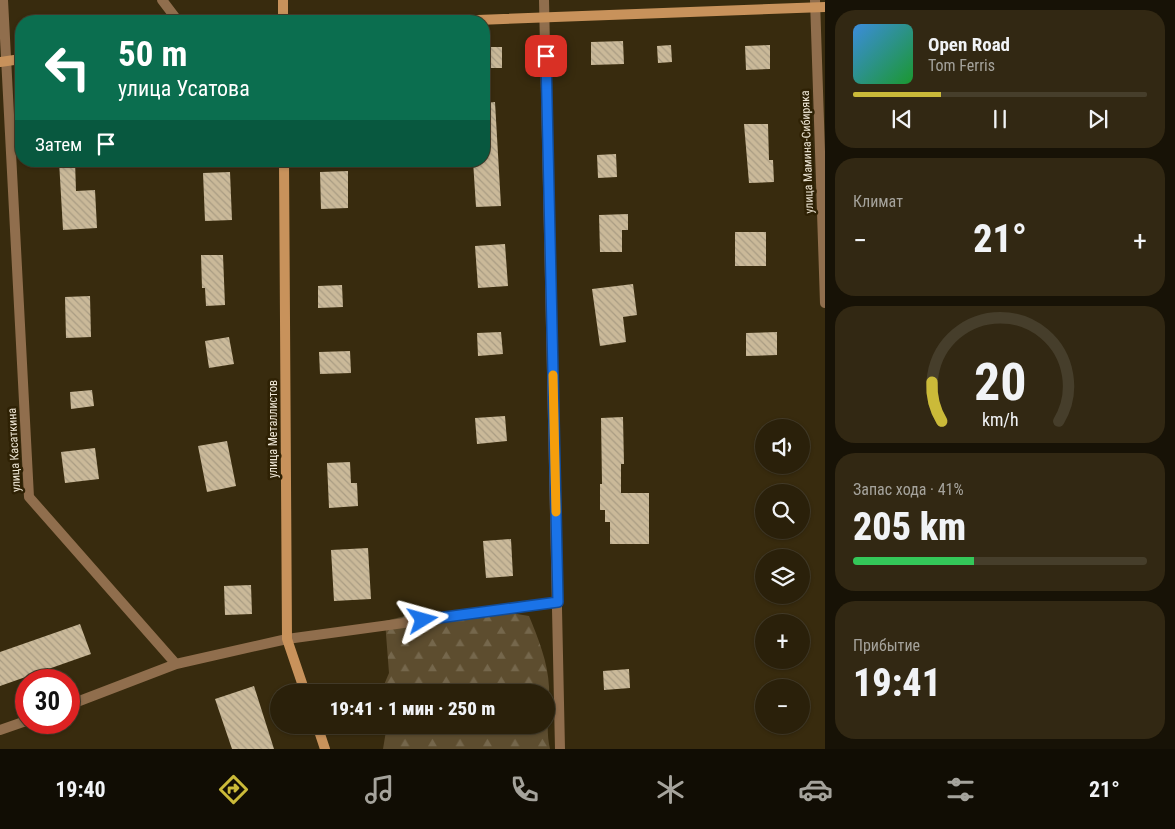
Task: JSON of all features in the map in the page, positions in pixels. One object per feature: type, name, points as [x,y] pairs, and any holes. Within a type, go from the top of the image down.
[{"type":"street","name":"улица Касаткина","points":[[2,0],[3,61],[29,497],[176,664]]},
{"type":"street","points":[[162,0],[173,15]]},
{"type":"street","points":[[283,0],[283,15]]},
{"type":"street","points":[[544,0],[560,749]]},
{"type":"street","points":[[490,19],[818,5]]},
{"type":"street","name":"улица Мамина-Сибиряка","points":[[818,5],[825,303]]},
{"type":"street","name":"улица Металлистов","points":[[284,167],[287,639],[302,684]]},
{"type":"street","points":[[80,701],[176,664],[287,639],[558,602]]},
{"type":"street","points":[[0,730],[15,725]]},
{"type":"street","points":[[320,734],[325,749]]},
{"type":"green space","points":[[494,610],[529,616],[542,650],[547,668],[548,684],[384,684],[389,673],[385,621],[405,616]]},
{"type":"green space","points":[[386,734],[548,734],[550,749],[383,749]]},
{"type":"building","points":[[623,41],[624,64],[591,65],[591,42]]},
{"type":"building","points":[[671,45],[672,62],[658,63],[657,46]]},
{"type":"building","points":[[770,45],[770,69],[746,70],[745,46]]},
{"type":"building","points":[[490,47],[502,47],[502,68],[490,68]]},
{"type":"building","points":[[490,102],[495,102],[501,206],[476,207],[473,167],[490,167]]},
{"type":"building","points":[[744,124],[768,124],[769,160],[773,160],[774,182],[749,183]]},
{"type":"building","points":[[616,154],[617,177],[598,178],[597,155]]},
{"type":"building","points":[[59,167],[75,167],[76,191],[95,190],[97,228],[63,230]]},
{"type":"building","points":[[348,171],[348,208],[321,209],[320,172]]},
{"type":"building","points":[[230,172],[232,220],[205,221],[203,173]]},
{"type":"building","points":[[628,214],[628,230],[622,230],[622,252],[600,252],[599,215]]},
{"type":"building","points":[[735,232],[766,232],[766,266],[735,266]]},
{"type":"building","points":[[505,244],[508,286],[478,288],[475,246]]},
{"type":"building","points":[[201,255],[223,255],[225,305],[206,306],[205,288],[202,288]]},
{"type":"building","points":[[633,284],[637,315],[623,317],[626,342],[600,346],[592,289]]},
{"type":"building","points":[[342,285],[343,307],[318,308],[318,286]]},
{"type":"building","points":[[90,296],[91,337],[66,338],[65,297]]},
{"type":"building","points":[[501,332],[503,354],[478,356],[477,333]]},
{"type":"building","points":[[777,332],[777,355],[746,356],[746,333]]},
{"type":"building","points":[[229,337],[234,364],[209,368],[205,341]]},
{"type":"building","points":[[350,351],[351,373],[320,374],[319,352]]},
{"type":"building","points":[[92,390],[94,406],[71,409],[70,392]]},
{"type":"building","points":[[505,416],[507,441],[477,444],[475,418]]},
{"type":"building","points":[[623,417],[624,464],[621,464],[621,493],[649,493],[649,544],[610,544],[610,522],[605,522],[605,510],[600,510],[600,484],[602,484],[601,418]]},
{"type":"building","points":[[227,441],[236,486],[207,492],[198,446]]},
{"type":"building","points":[[95,448],[99,479],[65,483],[61,452]]},
{"type":"building","points":[[350,462],[351,483],[357,483],[358,506],[329,508],[327,463]]},
{"type":"building","points":[[511,539],[513,576],[486,578],[483,541]]},
{"type":"building","points":[[368,548],[371,599],[334,601],[331,550]]},
{"type":"building","points":[[251,585],[252,614],[225,615],[224,586]]},
{"type":"building","points":[[80,624],[91,654],[48,669],[15,669],[15,681],[0,686],[0,652]]},
{"type":"building","points":[[629,669],[630,688],[604,690],[603,671]]},
{"type":"building","points":[[254,686],[274,749],[232,749],[215,699]]},
{"type":"slow traffic","points":[[553,375],[556,512]]},
{"type":"route","points":[[423,620],[558,602],[546,56]]}]
